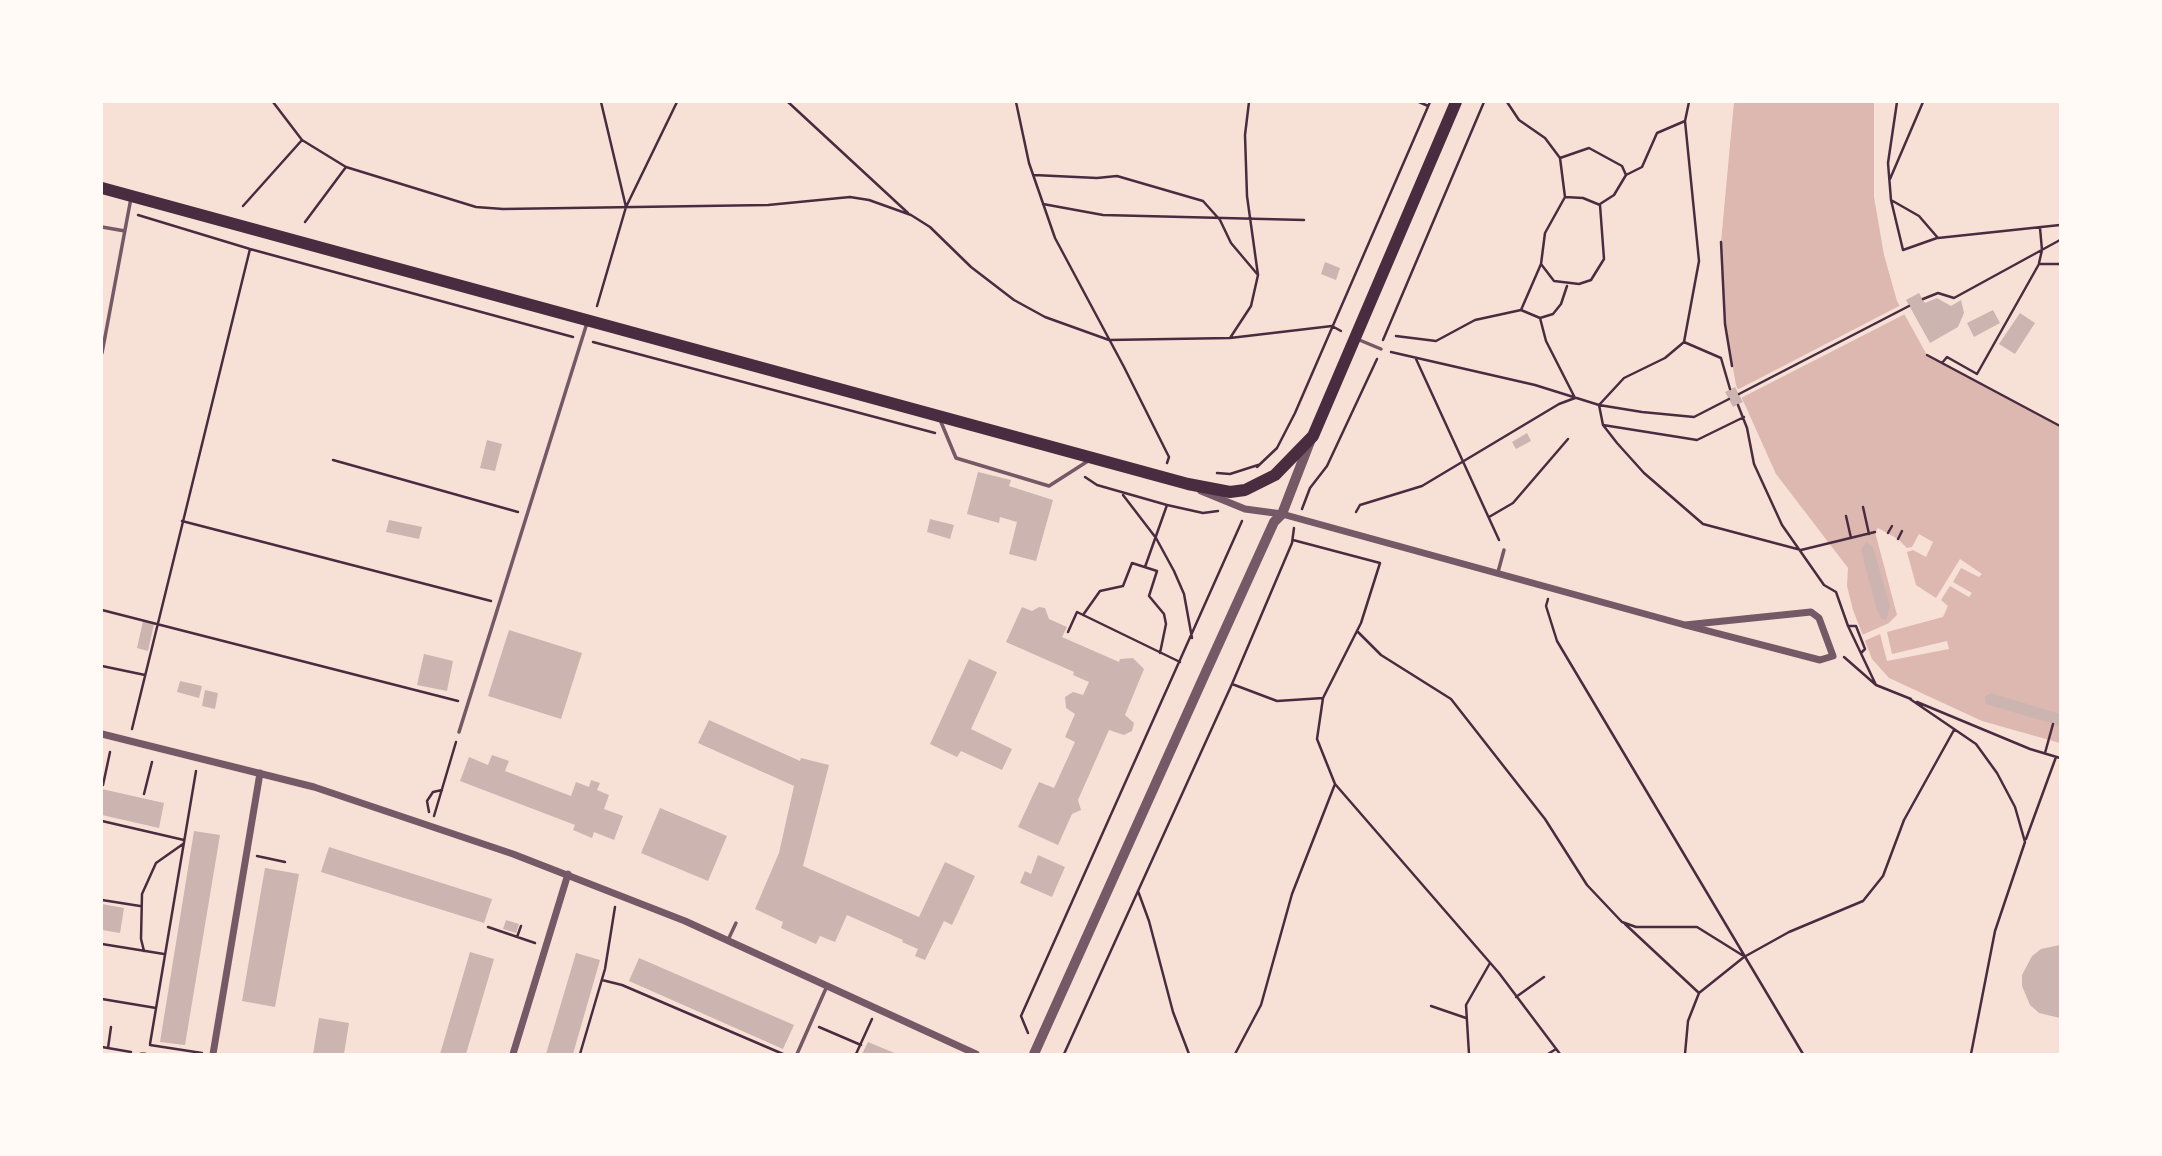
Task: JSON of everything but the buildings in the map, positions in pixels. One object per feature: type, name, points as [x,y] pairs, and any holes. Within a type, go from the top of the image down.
[{"type":"main road","points":[[102,188],[1222,492],[1245,490],[1263,483],[1286,467],[1312,436],[1352,337],[1456,102]]},
{"type":"street","points":[[1034,1055],[1274,522],[1282,514],[1312,436]]},
{"type":"street","points":[[1188,484],[1245,509],[1282,514],[1685,625],[1821,660],[1833,656],[1819,618],[1811,612],[1685,625]]},
{"type":"street","points":[[102,734],[260,773],[432,826],[568,874],[828,985],[976,1055]]},
{"type":"street","points":[[214,1054],[260,773]]},
{"type":"street","points":[[513,1055],[568,874]]},
{"type":"lane","points":[[102,352],[131,196]]},
{"type":"lane","points":[[102,227],[124,231]]},
{"type":"lane","points":[[459,732],[497,602],[588,319]]},
{"type":"lane","points":[[1352,337],[1381,349]]},
{"type":"lane","points":[[939,417],[956,458],[1049,486],[1093,458]]},
{"type":"lane","points":[[1498,573],[1504,550]]},
{"type":"lane","points":[[728,941],[736,923]]},
{"type":"lane","points":[[797,1055],[828,985]]},
{"type":"path","points":[[273,102],[302,140],[346,167],[476,206],[503,209],[768,205],[850,197],[911,215]]},
{"type":"path","points":[[601,102],[626,207]]},
{"type":"path","points":[[588,319],[597,307],[626,207],[677,102]]},
{"type":"path","points":[[789,102],[971,267],[1014,300],[1045,317],[1109,340],[1230,338],[1332,326],[1352,337]]},
{"type":"path","points":[[1016,102],[1034,175],[1055,238],[1169,457],[1163,477]]},
{"type":"path","points":[[1230,338],[1251,306],[1258,275],[1250,219],[1245,135],[1249,102]]},
{"type":"path","points":[[1212,473],[1247,471],[1277,448],[1429,104],[1419,102]]},
{"type":"path","points":[[1384,330],[1484,102]]},
{"type":"path","points":[[1507,102],[1518,120],[1545,138],[1560,158],[1565,197],[1545,233],[1541,264],[1521,310]]},
{"type":"path","points":[[1599,405],[1624,378],[1665,358],[1684,342],[1699,261],[1685,121],[1689,102]]},
{"type":"path","points":[[1897,102],[1888,183],[1903,250],[1938,237],[2060,225]]},
{"type":"path","points":[[1888,183],[1923,102]]},
{"type":"path","points":[[1600,205],[1614,194],[1626,175],[1642,167],[1657,133],[1685,121]]},
{"type":"path","points":[[243,205],[302,140]]},
{"type":"path","points":[[1560,158],[1589,148],[1622,166],[1626,175]]},
{"type":"path","points":[[304,222],[346,167]]},
{"type":"path","points":[[1034,175],[1097,178],[1117,176],[1203,201],[1220,220],[1231,243],[1258,275]]},
{"type":"path","points":[[1565,197],[1583,198],[1600,205]]},
{"type":"path","points":[[1891,200],[1919,216],[1938,237]]},
{"type":"path","points":[[1043,204],[1103,215],[1304,220]]},
{"type":"path","points":[[1541,264],[1554,281],[1567,285],[1591,280],[1604,259],[1600,205]]},
{"type":"path","points":[[1942,363],[1947,357],[1977,374],[2039,264],[2042,250],[2040,228]]},
{"type":"path","points":[[1923,299],[1938,293],[1954,298],[2060,240]]},
{"type":"path","points":[[1721,242],[1725,324],[1732,366]]},
{"type":"path","points":[[129,740],[250,249]]},
{"type":"path","points":[[2039,264],[2060,264]]},
{"type":"path","points":[[1396,335],[1436,341],[1475,320],[1521,310],[1540,318],[1553,314],[1561,304],[1567,285]]},
{"type":"path","points":[[1739,394],[1909,306]]},
{"type":"path","points":[[1540,318],[1546,341],[1575,398]]},
{"type":"path","points":[[1684,342],[1721,358],[1730,389]]},
{"type":"path","points":[[1310,488],[1328,466],[1381,349],[1503,377],[1599,405],[1693,417],[1729,399]]},
{"type":"path","points":[[1927,355],[2060,426]]},
{"type":"path","points":[[1416,359],[1504,550]]},
{"type":"path","points":[[1356,512],[1360,505],[1422,486],[1464,459],[1575,398]]},
{"type":"path","points":[[1599,405],[1603,425],[1644,473],[1703,524],[1801,550],[1875,532]]},
{"type":"path","points":[[1738,405],[1744,417],[1754,464],[1782,525],[1824,584],[1836,592],[1848,626],[1876,685]]},
{"type":"path","points":[[1603,425],[1697,440],[1744,417]]},
{"type":"path","points":[[1489,517],[1513,503],[1568,439]]},
{"type":"path","points":[[333,460],[525,514]]},
{"type":"path","points":[[1075,469],[1097,485],[1122,494],[1203,513],[1223,510]]},
{"type":"path","points":[[1144,499],[1148,486]]},
{"type":"path","points":[[1122,494],[1156,538],[1184,594],[1192,638]]},
{"type":"path","points":[[1145,567],[1167,505]]},
{"type":"path","points":[[1863,507],[1869,534]]},
{"type":"path","points":[[1846,516],[1851,538]]},
{"type":"path","points":[[1028,1034],[1021,1016],[1244,517]]},
{"type":"path","points":[[182,521],[497,602]]},
{"type":"path","points":[[1888,533],[1892,526]]},
{"type":"path","points":[[1064,1055],[1232,684],[1293,540],[1294,527]]},
{"type":"path","points":[[1898,539],[1902,531]]},
{"type":"path","points":[[1293,540],[1380,563],[1357,631],[1323,698],[1317,739],[1335,784],[1490,963],[1560,1055]]},
{"type":"path","points":[[1083,615],[1100,591],[1123,586],[1132,563],[1157,571],[1149,596],[1164,614],[1166,624],[1160,653]]},
{"type":"path","points":[[1550,588],[1546,606],[1557,641],[1803,1055]]},
{"type":"path","points":[[102,610],[158,622],[467,703]]},
{"type":"path","points":[[1068,632],[1077,612],[1180,662]]},
{"type":"path","points":[[1848,626],[1856,626],[1862,638],[1865,649],[1861,653]]},
{"type":"path","points":[[1357,631],[1381,655],[1451,699],[1545,819],[1587,885],[1622,922],[1699,993]]},
{"type":"path","points":[[1833,656],[1847,657],[1876,685],[2058,758],[2025,842],[1995,931],[1970,1055]]},
{"type":"path","points":[[102,666],[145,675]]},
{"type":"path","points":[[1232,684],[1277,701],[1323,698]]},
{"type":"path","points":[[1910,699],[1976,744],[1997,773],[2014,807],[2025,842]]},
{"type":"path","points":[[2045,753],[2053,724]]},
{"type":"path","points":[[1685,1055],[1688,1021],[1699,993],[1744,957],[1789,932],[1863,901],[1883,876],[1904,820],[1954,730]]},
{"type":"path","points":[[437,807],[459,732]]},
{"type":"path","points":[[103,785],[110,752]]},
{"type":"path","points":[[144,794],[152,762]]},
{"type":"path","points":[[102,1047],[143,1054],[150,1045],[196,771]]},
{"type":"path","points":[[1235,1055],[1261,1004],[1292,894],[1335,784]]},
{"type":"path","points":[[432,826],[427,801],[433,792],[442,790]]},
{"type":"path","points":[[102,821],[183,842]]},
{"type":"path","points":[[144,951],[140,906],[142,894],[156,863],[183,842]]},
{"type":"path","points":[[247,853],[285,862]]},
{"type":"path","points":[[1138,891],[1149,921],[1173,1012],[1189,1055]]},
{"type":"path","points":[[580,1055],[602,980],[618,894]]},
{"type":"path","points":[[102,900],[140,906]]},
{"type":"path","points":[[1622,922],[1636,927],[1697,927],[1744,957]]},
{"type":"path","points":[[517,937],[522,926]]},
{"type":"path","points":[[488,928],[545,946]]},
{"type":"path","points":[[102,944],[164,954]]},
{"type":"path","points":[[1469,1055],[1466,1005],[1490,963]]},
{"type":"path","points":[[1516,997],[1544,976]]},
{"type":"path","points":[[602,980],[622,985],[783,1055]]},
{"type":"path","points":[[102,999],[156,1008]]},
{"type":"path","points":[[1431,1006],[1466,1018]]},
{"type":"path","points":[[856,1055],[878,1008]]},
{"type":"path","points":[[811,1024],[861,1045]]},
{"type":"path","points":[[108,1048],[111,1027]]},
{"type":"path","points":[[150,1045],[214,1054]]},
{"type":"path","points":[[1548,1055],[1556,1049]]},
{"type":"shaded area","points":[[1734,102],[1874,102],[1874,197],[1884,255],[1897,301],[1927,355],[2060,426],[2060,743],[1982,721],[1889,678],[1872,659],[1853,610],[1847,586],[1848,568],[1776,474],[1736,385],[1725,324],[1721,242]]},
{"type":"pier","points":[[1903,304],[1907,313],[1741,398],[1737,390]]},
{"type":"pier","points":[[1878,528],[1898,539],[1907,548],[1912,547],[1919,534],[1933,542],[1926,557],[1913,550],[1907,552],[1916,585],[1936,598],[1960,559],[1982,574],[1979,577],[1961,568],[1953,582],[1972,593],[1969,597],[1950,586],[1941,600],[1948,606],[1943,617],[1887,632],[1892,654],[1947,641],[1949,649],[1887,661],[1880,634],[1864,641],[1862,635],[1889,623],[1897,615],[1875,532]]}]
